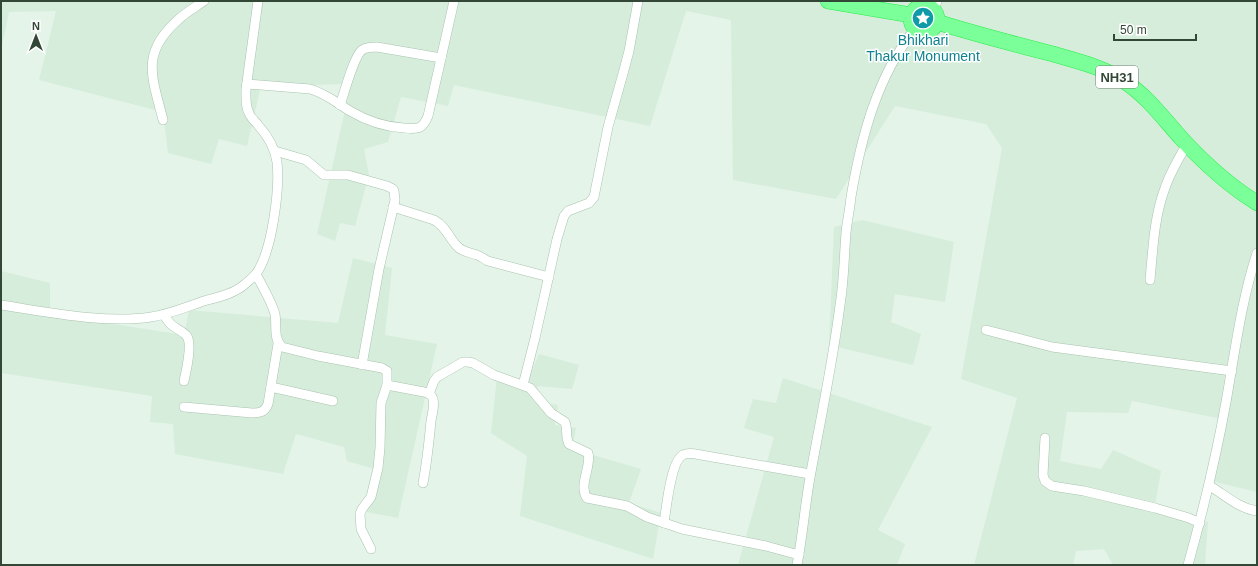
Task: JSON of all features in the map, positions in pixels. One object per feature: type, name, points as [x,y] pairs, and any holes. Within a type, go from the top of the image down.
[{"type":"highway","points":[[828,1],[913,22],[922,32],[933,28],[935,10]]},
{"type":"highway","name":"NH31","points":[[913,22],[914,9],[921,6],[928,6],[974,34],[1086,64],[1123,80],[1142,94],[1204,162],[1222,178],[1257,203]]},
{"type":"street","points":[[163,120],[153,80],[152,69],[153,57],[157,44],[164,33],[180,18],[204,1]]},
{"type":"street","points":[[1,305],[99,318],[134,318],[164,315],[231,293],[244,285],[256,274],[263,260],[273,226],[278,180],[275,151],[269,139],[249,114],[246,103],[247,84],[258,1]]},
{"type":"street","points":[[247,84],[319,91],[364,119],[378,124],[411,129],[422,127],[428,116],[454,1]]},
{"type":"street","points":[[523,385],[557,239],[564,216],[568,211],[589,203],[594,197],[608,127],[629,50],[638,1]]},
{"type":"street","points":[[797,565],[810,474],[840,304],[846,231],[855,175],[862,143],[885,79],[906,40],[913,22]]},
{"type":"street","points":[[340,105],[359,54],[369,47],[377,47],[441,58]]},
{"type":"street","points":[[1150,280],[1156,224],[1160,205],[1172,171],[1187,144]]},
{"type":"street","points":[[275,151],[306,160],[324,175],[348,175],[393,189],[395,194],[393,207],[379,269],[362,365]]},
{"type":"street","points":[[393,207],[439,223],[444,227],[457,245],[465,251],[481,256],[488,261],[549,277]]},
{"type":"street","points":[[1188,565],[1210,486],[1244,303],[1257,253]]},
{"type":"street","points":[[184,407],[258,413],[262,412],[266,408],[278,344],[274,313],[256,274]]},
{"type":"street","points":[[164,315],[170,324],[188,338],[189,346],[184,381]]},
{"type":"street","points":[[986,330],[1052,346],[1232,371]]},
{"type":"street","points":[[278,344],[282,347],[300,352],[386,369],[388,373],[388,385],[381,403],[380,448],[376,475],[371,496],[360,514],[361,528],[371,549]]},
{"type":"street","points":[[429,394],[437,377],[463,362],[473,363],[494,375],[530,388],[551,413],[565,422],[569,444],[588,453],[589,459],[585,492],[588,498],[627,506],[647,517],[682,529],[766,546],[799,555]]},
{"type":"street","points":[[388,385],[415,390],[432,396],[434,405],[424,483]]},
{"type":"street","points":[[271,387],[333,401]]},
{"type":"street","points":[[1045,438],[1043,475],[1045,481],[1052,486],[1084,491],[1155,508],[1189,518],[1200,523]]},
{"type":"street","points":[[664,523],[672,474],[678,458],[684,454],[701,455],[810,474]]},
{"type":"street","points":[[1210,486],[1232,502],[1257,511]]},
{"type":"shaded area","points":[[1,1],[1257,1],[1257,492],[1211,481],[1222,419],[1132,401],[1128,413],[1067,412],[1060,461],[1101,469],[1113,450],[1161,471],[1155,505],[1208,522],[1205,565],[1113,565],[1104,549],[1076,551],[1073,565],[974,565],[1017,398],[961,379],[1002,148],[986,124],[895,106],[836,199],[733,180],[731,20],[686,11],[650,126],[454,85],[448,106],[401,97],[388,142],[364,149],[369,175],[355,226],[340,223],[335,241],[317,234],[351,84],[261,86],[247,146],[219,139],[211,164],[168,153],[163,112],[39,80],[56,11],[9,12],[1,50]]},
{"type":"shaded area","points":[[862,220],[954,242],[945,302],[895,294],[891,322],[921,334],[913,365],[829,345],[834,227]]},
{"type":"shaded area","points":[[353,258],[392,268],[385,335],[437,344],[398,518],[366,512],[375,469],[347,461],[344,447],[296,434],[283,474],[175,454],[173,424],[150,422],[152,396],[1,373],[1,271],[50,283],[50,314],[184,335],[189,310],[338,323]]},
{"type":"shaded area","points":[[539,354],[579,365],[572,389],[538,386],[533,401],[558,405],[555,425],[576,428],[572,449],[641,469],[629,503],[661,513],[653,559],[520,516],[527,456],[491,433],[497,377],[527,381]]},
{"type":"shaded area","points":[[783,378],[932,427],[878,530],[905,544],[897,565],[738,565],[774,437],[744,428],[753,399],[776,403]]},
{"type":"place","name":"Bhikhari Thakur Monument","points":[[923,18]]}]
